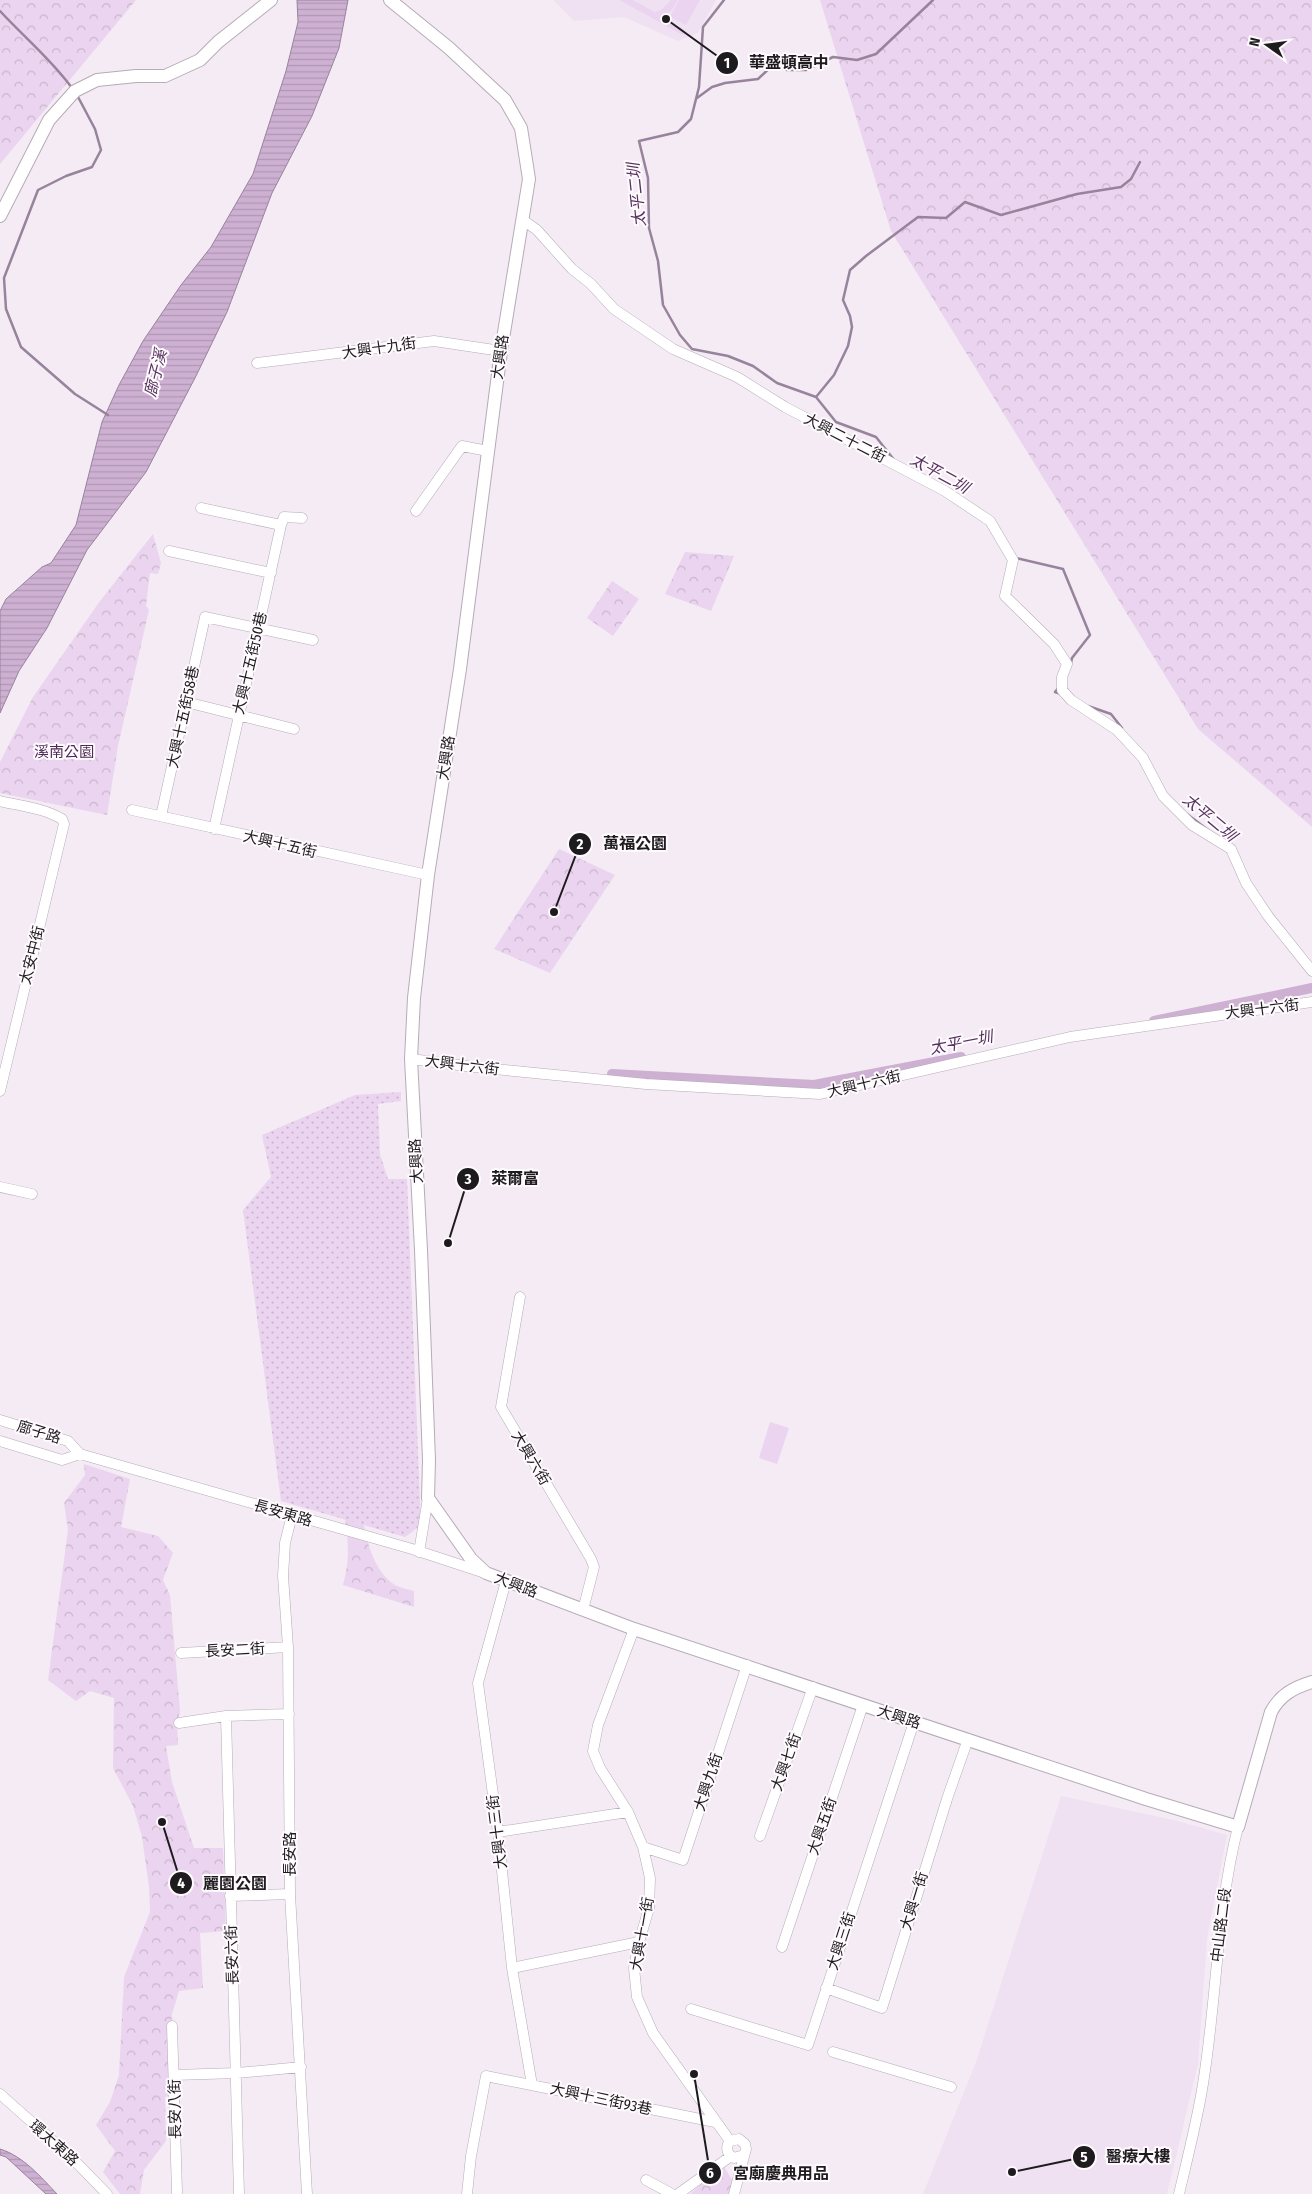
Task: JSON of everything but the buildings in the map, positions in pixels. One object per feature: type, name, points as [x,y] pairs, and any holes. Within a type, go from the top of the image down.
[{"type":"main road","points":[[0,216],[49,120],[72,94],[97,80],[136,76],[165,76],[200,60],[218,42],[271,0]]},
{"type":"main road","name":"大興路","points":[[390,0],[449,48],[505,100],[521,128],[529,170],[523,220],[500,351],[460,669],[428,875],[414,998],[411,1059],[422,1269],[429,1460],[428,1498],[470,1559],[486,1573],[634,1629],[1146,1799],[1238,1827]]},
{"type":"main road","name":"中山路二段","points":[[1238,1827],[1271,1712],[1277,1702],[1292,1689],[1312,1682]]},
{"type":"street","name":"大興二十二街","points":[[523,220],[537,230],[572,269],[591,284],[614,309],[674,349],[737,377],[785,408],[945,491],[990,521],[1013,560],[1006,596],[1054,644],[1067,664],[1062,677],[1062,690],[1071,700],[1117,730],[1143,758],[1163,796],[1192,825],[1231,849],[1246,884],[1268,916],[1312,971]]},
{"type":"street","name":"大興十九街","points":[[257,363],[434,341],[500,351]]},
{"type":"street","points":[[416,511],[462,446],[488,451]]},
{"type":"street","points":[[201,508],[281,526],[284,516],[302,518]]},
{"type":"street","name":"大興十五街50巷","points":[[214,828],[281,526]]},
{"type":"street","points":[[170,551],[271,573]]},
{"type":"street","name":"大興十五街58巷","points":[[161,816],[205,617],[258,629]]},
{"type":"street","points":[[258,629],[313,640]]},
{"type":"street","points":[[186,702],[294,730]]},
{"type":"street","name":"太安中街","points":[[0,801],[30,807],[62,819],[64,824],[0,1091]]},
{"type":"street","name":"大興十五街","points":[[132,810],[428,875]]},
{"type":"street","name":"大興十六街","points":[[411,1059],[646,1084],[820,1094],[1070,1037],[1312,1002]]},
{"type":"street","points":[[0,1187],[32,1194]]},
{"type":"street","name":"大興六街","points":[[520,1297],[501,1407],[591,1559],[594,1567],[583,1610]]},
{"type":"street","name":"廍子路","points":[[0,1420],[68,1442],[80,1454],[62,1460],[0,1441]]},
{"type":"street","name":"長安東路","points":[[80,1454],[486,1573]]},
{"type":"street","points":[[419,1552],[428,1498]]},
{"type":"street","name":"長安路","points":[[292,1515],[286,1543],[283,1576],[288,1647],[290,1894],[307,2194]]},
{"type":"street","name":"大興十三街","points":[[506,1581],[478,1683],[498,1832],[512,1968],[532,2085]]},
{"type":"street","name":"大興十一街","points":[[634,1629],[598,1725],[593,1751],[600,1768],[628,1812],[643,1847],[650,1878],[649,1908],[634,1968],[637,1997],[653,2033],[730,2141]]},
{"type":"street","name":"長安二街","points":[[181,1653],[288,1647]]},
{"type":"street","name":"大興九街","points":[[643,1847],[683,1860],[747,1665]]},
{"type":"street","name":"大興七街","points":[[760,1836],[813,1687]]},
{"type":"street","name":"大興五街","points":[[782,1947],[863,1705]]},
{"type":"street","points":[[179,1723],[226,1716],[289,1714]]},
{"type":"street","name":"長安六街","points":[[226,1716],[239,2194]]},
{"type":"street","name":"大興三街","points":[[691,2009],[808,2045],[914,1722]]},
{"type":"street","name":"大興一街","points":[[826,1988],[882,2008],[947,1799],[968,1739]]},
{"type":"street","points":[[498,1832],[628,1812]]},
{"type":"street","name":"中山路二段","points":[[1179,2194],[1202,2090],[1220,1924],[1232,1850],[1238,1827]]},
{"type":"street","points":[[230,1896],[290,1894]]},
{"type":"street","points":[[512,1968],[639,1942]]},
{"type":"street","name":"長安八街","points":[[172,2026],[177,2192]]},
{"type":"street","points":[[833,2052],[951,2087]]},
{"type":"street","points":[[174,2074],[237,2073],[301,2067]]},
{"type":"street","name":"大興十三街93巷","points":[[467,2194],[471,2156],[486,2076],[715,2122]]},
{"type":"street","name":"環太東路","points":[[0,2094],[70,2156],[107,2194]]},
{"type":"street","points":[[734,2194],[746,2149],[743,2141],[736,2138],[730,2141],[727,2148],[731,2156],[737,2158],[744,2155]]},
{"type":"street","points":[[678,2194],[731,2156]]},
{"type":"street","points":[[646,2180],[672,2194]]},
{"type":"shaded area","points":[[553,0],[716,0],[698,33],[678,41],[624,17],[574,21]]},
{"type":"shaded area","points":[[1061,1796],[1174,1820],[1227,1835],[1207,1939],[1198,2064],[1167,2194],[923,2194],[976,2062]]},
{"type":"green space","points":[[0,0],[136,0],[0,164]]},
{"type":"green space","points":[[619,0],[633,0],[655,12],[662,9],[671,0],[678,0],[672,10],[663,17],[686,31],[683,35]]},
{"type":"green space","points":[[679,0],[700,0],[686,25],[670,17]]},
{"type":"green space","points":[[820,0],[1312,0],[1312,827],[1198,729],[891,231]]},
{"type":"green space","name":"溪南公園","points":[[153,534],[161,563],[158,574],[150,573],[146,606],[149,610],[118,746],[107,815],[0,793],[0,762],[33,697],[100,601]]},
{"type":"green space","points":[[685,552],[734,556],[711,611],[665,594]]},
{"type":"green space","points":[[612,581],[639,599],[613,636],[587,618]]},
{"type":"green space","points":[[559,849],[615,875],[550,973],[494,949]]},
{"type":"green space","points":[[401,1092],[401,1101],[378,1104],[380,1154],[388,1179],[407,1179],[421,1525],[405,1537],[281,1501],[243,1210],[271,1177],[262,1135],[355,1095]]},
{"type":"green space","points":[[770,1422],[789,1428],[777,1464],[759,1458]]},
{"type":"green space","points":[[84,1464],[130,1479],[121,1527],[158,1536],[173,1553],[163,1580],[170,1595],[180,1711],[177,1724],[178,1745],[166,1746],[172,1782],[194,1848],[223,1848],[226,1931],[200,1933],[203,1988],[179,1991],[172,2014],[169,2096],[165,2097],[166,2141],[144,2170],[140,2194],[120,2194],[103,2172],[115,2151],[96,2125],[110,2102],[119,2075],[124,1977],[150,1912],[149,1887],[142,1837],[133,1806],[113,1768],[114,1698],[90,1691],[76,1701],[48,1680],[68,1530],[64,1503],[85,1475]]},
{"type":"green space","points":[[343,1507],[363,1519],[366,1537],[377,1565],[388,1580],[395,1585],[414,1591],[414,1607],[343,1585],[346,1575],[348,1546]]},
{"type":"green space","points":[[723,2165],[735,2184],[732,2194],[690,2194]]},
{"type":"water","name":"廍子溪","points":[[297,0],[348,0],[339,48],[312,116],[272,193],[227,312],[146,472],[87,550],[47,628],[19,671],[0,713],[0,611],[6,599],[42,567],[51,563],[76,525],[102,422],[119,385],[143,341],[181,285],[211,247],[253,174],[286,71],[298,22]]},
{"type":"water","points":[[0,2149],[24,2162],[57,2194],[46,2194],[6,2157],[0,2155]]},
{"type":"waterway","name":"太平二圳","points":[[724,0],[703,27],[699,87],[691,119],[678,132],[639,141],[648,178],[649,228],[658,261],[663,305],[680,335],[692,349],[728,356],[753,366],[777,383],[816,397],[836,422],[876,437],[895,461]]},
{"type":"waterway","points":[[697,98],[712,87],[725,83],[758,79],[773,65],[787,70],[806,70],[833,57],[857,60],[876,54],[933,0]]},
{"type":"waterway","points":[[0,11],[47,58],[72,88]]},
{"type":"waterway","points":[[77,95],[95,129],[101,150],[92,167],[66,176],[38,190],[4,278],[6,309],[21,347],[75,394],[108,415]]},
{"type":"waterway","points":[[816,397],[834,375],[848,346],[852,327],[850,316],[843,300],[850,270],[918,217],[946,218],[965,202],[1001,215],[1077,194],[1121,187],[1131,179],[1140,162]]},
{"type":"waterway","name":"太平二圳","points":[[1016,558],[1063,569],[1090,635],[1072,658],[1071,663]]},
{"type":"waterway","name":"太平二圳","points":[[1059,687],[1055,692],[1061,694]]},
{"type":"waterway","name":"太平二圳","points":[[1088,706],[1111,714],[1122,728]]},
{"type":"waterway","name":"太平二圳","points":[[1187,814],[1208,830]]},
{"type":"waterway","name":"太平一圳","points":[[1154,1021],[1312,988]]},
{"type":"waterway","name":"太平一圳","points":[[612,1074],[814,1085],[961,1057]]},
{"type":"place","name":"華盛頓高中","points":[[666,19]]},
{"type":"place","name":"萬福公園","points":[[554,912]]},
{"type":"place","name":"萊爾富","points":[[448,1243]]},
{"type":"place","name":"麗園公園","points":[[162,1822]]},
{"type":"place","name":"宮廟慶典用品","points":[[694,2074]]},
{"type":"place","name":"醫療大樓","points":[[1012,2172]]}]
